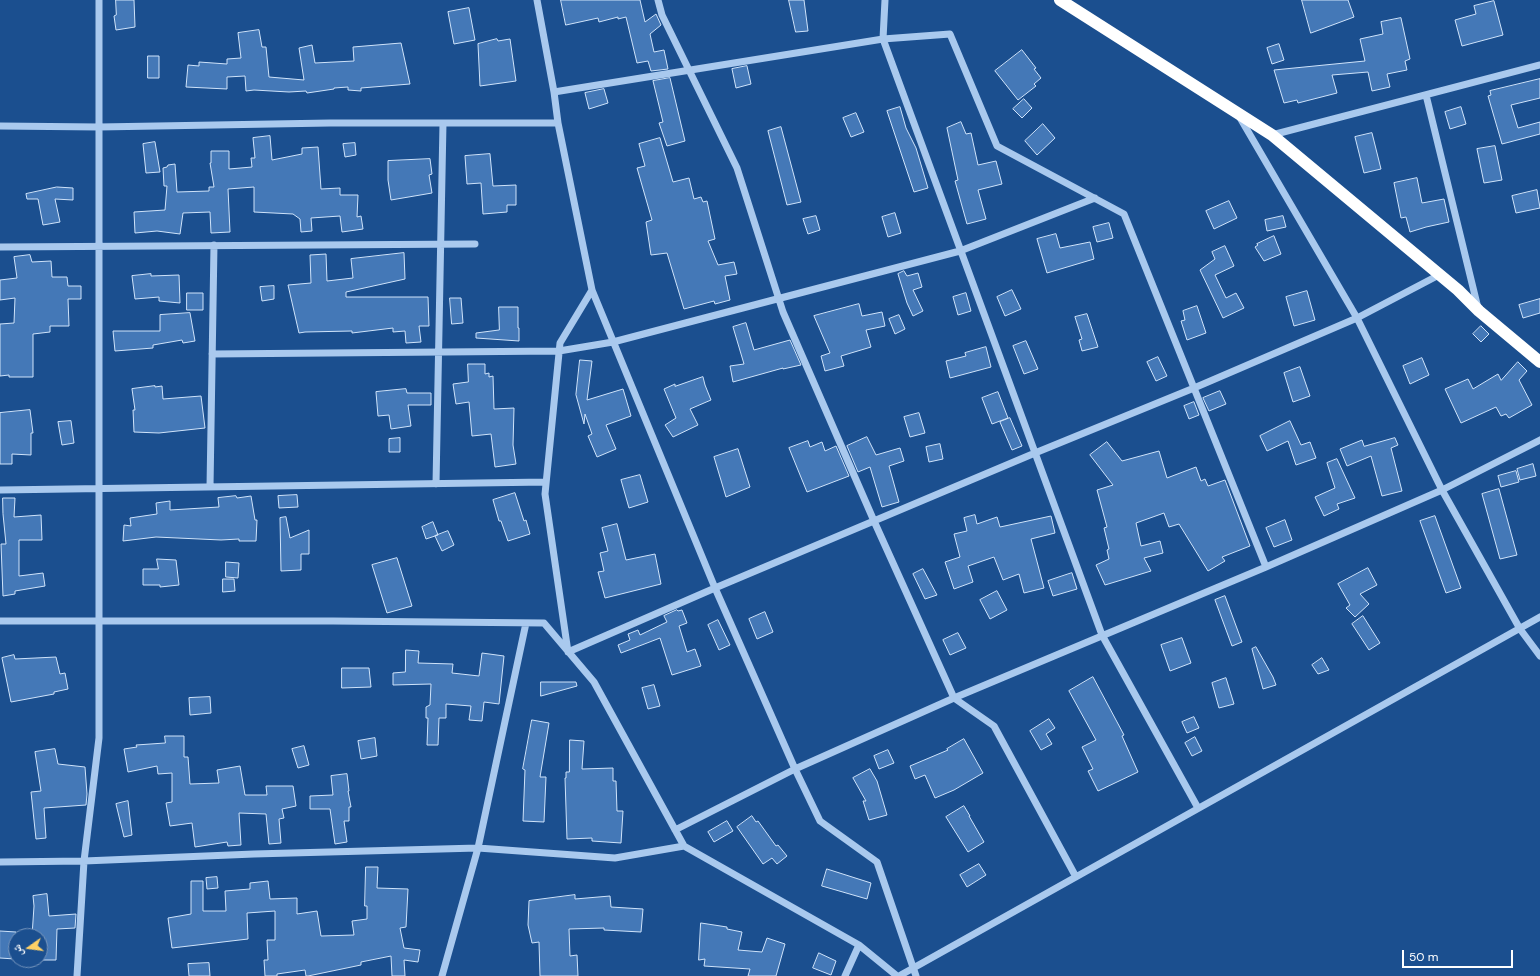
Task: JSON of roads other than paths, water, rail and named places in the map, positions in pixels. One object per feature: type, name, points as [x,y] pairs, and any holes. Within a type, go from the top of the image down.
[{"type":"highway","points":[[1060,0],[1272,135],[1458,290],[1479,311],[1540,362]]},
{"type":"street","points":[[77,976],[84,861],[98,738],[100,621],[99,0]]},
{"type":"street","points":[[537,0],[554,92],[558,123],[592,290],[715,588],[795,769],[820,821],[877,862],[916,976]]},
{"type":"street","points":[[658,0],[662,15],[737,168],[778,299],[789,326],[874,521],[954,698],[994,726],[1076,877]]},
{"type":"street","points":[[885,0],[883,39],[1102,635],[1198,808]]},
{"type":"street","points":[[554,92],[883,39],[950,34],[997,146],[1124,214],[1266,567]]},
{"type":"street","points":[[1272,135],[1540,65]]},
{"type":"street","points":[[1426,95],[1479,311]]},
{"type":"street","points":[[1237,112],[1357,318],[1442,490],[1520,628],[1540,656]]},
{"type":"street","points":[[0,126],[99,127],[330,123],[558,123]]},
{"type":"street","points":[[436,484],[443,123]]},
{"type":"street","points":[[212,354],[559,351],[613,342],[960,251],[1095,198]]},
{"type":"street","points":[[0,247],[475,244]]},
{"type":"street","points":[[210,487],[214,245]]},
{"type":"street","points":[[568,652],[715,588],[1034,453],[1194,388],[1357,318],[1439,275]]},
{"type":"street","points":[[568,652],[545,494],[560,343],[592,290]]},
{"type":"street","points":[[675,830],[795,769],[954,698],[1266,567],[1442,490],[1540,440]]},
{"type":"street","points":[[0,490],[546,482]]},
{"type":"street","points":[[0,620],[544,623],[594,682],[684,846],[859,945],[898,976],[1540,617]]},
{"type":"street","points":[[442,976],[478,848],[526,623]]},
{"type":"street","points":[[0,862],[84,861],[254,854],[478,848],[615,858],[684,846]]},
{"type":"street","points":[[845,976],[859,945]]}]
